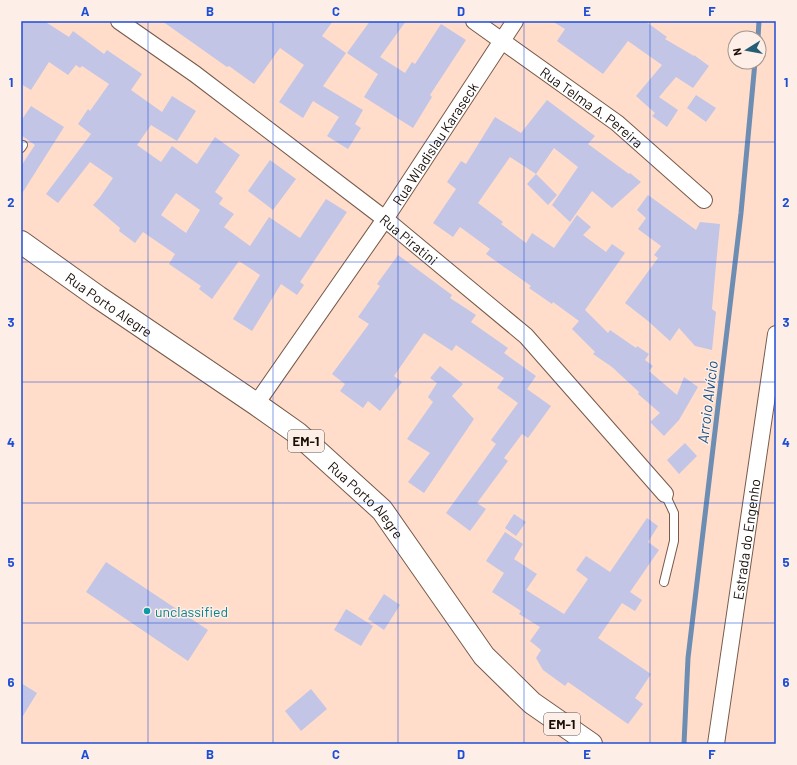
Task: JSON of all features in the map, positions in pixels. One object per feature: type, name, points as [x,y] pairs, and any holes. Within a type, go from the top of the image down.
[{"type":"main road","name":"Rua Porto Alegre","points":[[21,242],[98,297],[297,433],[382,510],[484,656],[532,703],[591,744]]},
{"type":"street","name":"Rua Piratini","points":[[119,21],[195,74],[385,219],[526,336],[665,494]]},
{"type":"street","name":"Rua Telma A. Pereira","points":[[474,21],[617,123],[704,200]]},
{"type":"street","name":"Rua Wladislau Karaseck","points":[[256,404],[385,219],[501,41],[516,21]]},
{"type":"street","name":"Estrada do Engenho","points":[[716,744],[776,334]]},
{"type":"lane","points":[[664,582],[674,541],[674,513],[665,494]]},
{"type":"building","points":[[21,21],[44,21],[69,37],[73,31],[104,54],[107,50],[142,74],[131,90],[162,112],[172,96],[196,111],[177,141],[151,125],[137,145],[161,162],[172,146],[197,164],[215,137],[240,155],[215,192],[223,198],[219,204],[234,214],[224,227],[250,246],[269,217],[300,238],[326,199],[347,212],[300,282],[304,285],[297,295],[281,284],[252,331],[233,319],[260,275],[239,261],[212,299],[199,289],[201,286],[169,264],[175,254],[143,232],[135,243],[119,231],[120,228],[93,205],[113,178],[90,162],[58,203],[46,194],[91,134],[78,124],[88,109],[90,111],[109,84],[82,66],[80,68],[76,65],[68,75],[49,62],[31,90],[21,84]],"holes":[[[176,193],[200,210],[186,233],[161,215]]]},
{"type":"building","points":[[162,21],[333,21],[322,36],[346,53],[323,86],[363,110],[355,124],[361,128],[348,149],[327,136],[339,117],[313,101],[303,118],[279,102],[304,65],[280,48],[254,84],[229,66],[227,67]]},
{"type":"building","points":[[370,21],[406,21],[380,57],[405,73],[412,62],[415,64],[441,24],[466,40],[430,95],[432,97],[413,128],[364,97],[378,74],[347,53]]},
{"type":"building","points":[[552,21],[645,21],[667,37],[665,39],[694,55],[709,66],[693,88],[676,77],[659,97],[678,110],[667,127],[652,116],[655,113],[636,96],[662,65],[628,41],[603,74],[557,41],[565,29]]},
{"type":"building","points":[[696,95],[716,108],[706,122],[687,108]]},
{"type":"building","points":[[547,100],[595,136],[588,144],[641,182],[612,208],[592,191],[570,222],[552,205],[578,167],[554,148],[536,174],[510,157],[478,203],[503,222],[501,224],[526,243],[532,233],[554,248],[577,215],[591,227],[583,235],[606,252],[612,244],[625,253],[585,310],[608,333],[610,330],[636,348],[637,346],[649,354],[645,360],[653,366],[649,371],[677,395],[684,377],[698,387],[679,420],[664,436],[650,422],[660,413],[638,394],[639,392],[612,367],[593,354],[595,352],[572,329],[579,321],[553,302],[552,304],[529,288],[531,286],[486,254],[490,249],[460,227],[453,237],[433,223],[456,189],[447,182],[461,161],[466,164],[495,117],[521,133]]},
{"type":"building","points":[[31,106],[64,127],[21,195],[21,166],[35,145],[21,135],[21,121]]},
{"type":"building","points":[[270,160],[296,179],[273,210],[248,191]]},
{"type":"building","points":[[536,174],[557,195],[548,205],[527,184]]},
{"type":"building","points":[[648,195],[696,230],[700,222],[720,224],[712,309],[716,312],[712,350],[695,346],[679,328],[670,341],[625,303],[658,258],[654,255],[661,246],[638,229],[646,218],[637,210]]},
{"type":"building","points":[[398,255],[452,295],[450,298],[476,315],[471,322],[508,348],[504,353],[536,376],[527,389],[551,406],[528,438],[522,434],[504,458],[508,461],[477,503],[486,509],[470,531],[446,513],[496,444],[491,440],[518,403],[497,388],[504,378],[456,345],[452,351],[424,333],[394,376],[402,382],[380,411],[368,401],[363,408],[340,391],[345,384],[332,374],[369,324],[358,317],[380,286],[377,284]]},
{"type":"building","points":[[440,366],[463,384],[452,396],[474,419],[424,493],[408,482],[430,453],[407,439],[433,402],[428,397],[437,383],[430,378]]},
{"type":"building","points":[[685,443],[697,456],[679,474],[667,460]]},
{"type":"building","points":[[514,514],[526,522],[516,536],[505,528]]},
{"type":"building","points":[[647,518],[658,526],[648,542],[659,550],[630,592],[642,600],[635,611],[622,603],[598,638],[651,674],[635,698],[643,704],[628,724],[568,682],[565,686],[543,670],[536,658],[541,650],[530,641],[540,627],[519,614],[521,611],[492,592],[504,573],[486,561],[505,532],[523,544],[514,559],[537,574],[526,590],[564,614],[588,579],[576,570],[586,556],[610,572]]},
{"type":"building","name":"unclassified","points":[[106,562],[208,630],[188,661],[86,592]]},
{"type":"building","points":[[384,594],[400,605],[384,630],[368,619]]},
{"type":"building","points":[[346,609],[373,626],[361,646],[334,630]]},
{"type":"building","points":[[21,683],[37,693],[21,719]]},
{"type":"building","points":[[311,689],[327,709],[301,731],[285,711]]},
{"type":"waterway","name":"Arroio Alvício","points":[[758,30],[759,21]]},
{"type":"waterway","name":"Arroio Alvício","points":[[684,744],[688,658],[741,213],[754,70]]},
{"type":"place","name":"unclassified","points":[[147,611]]}]
